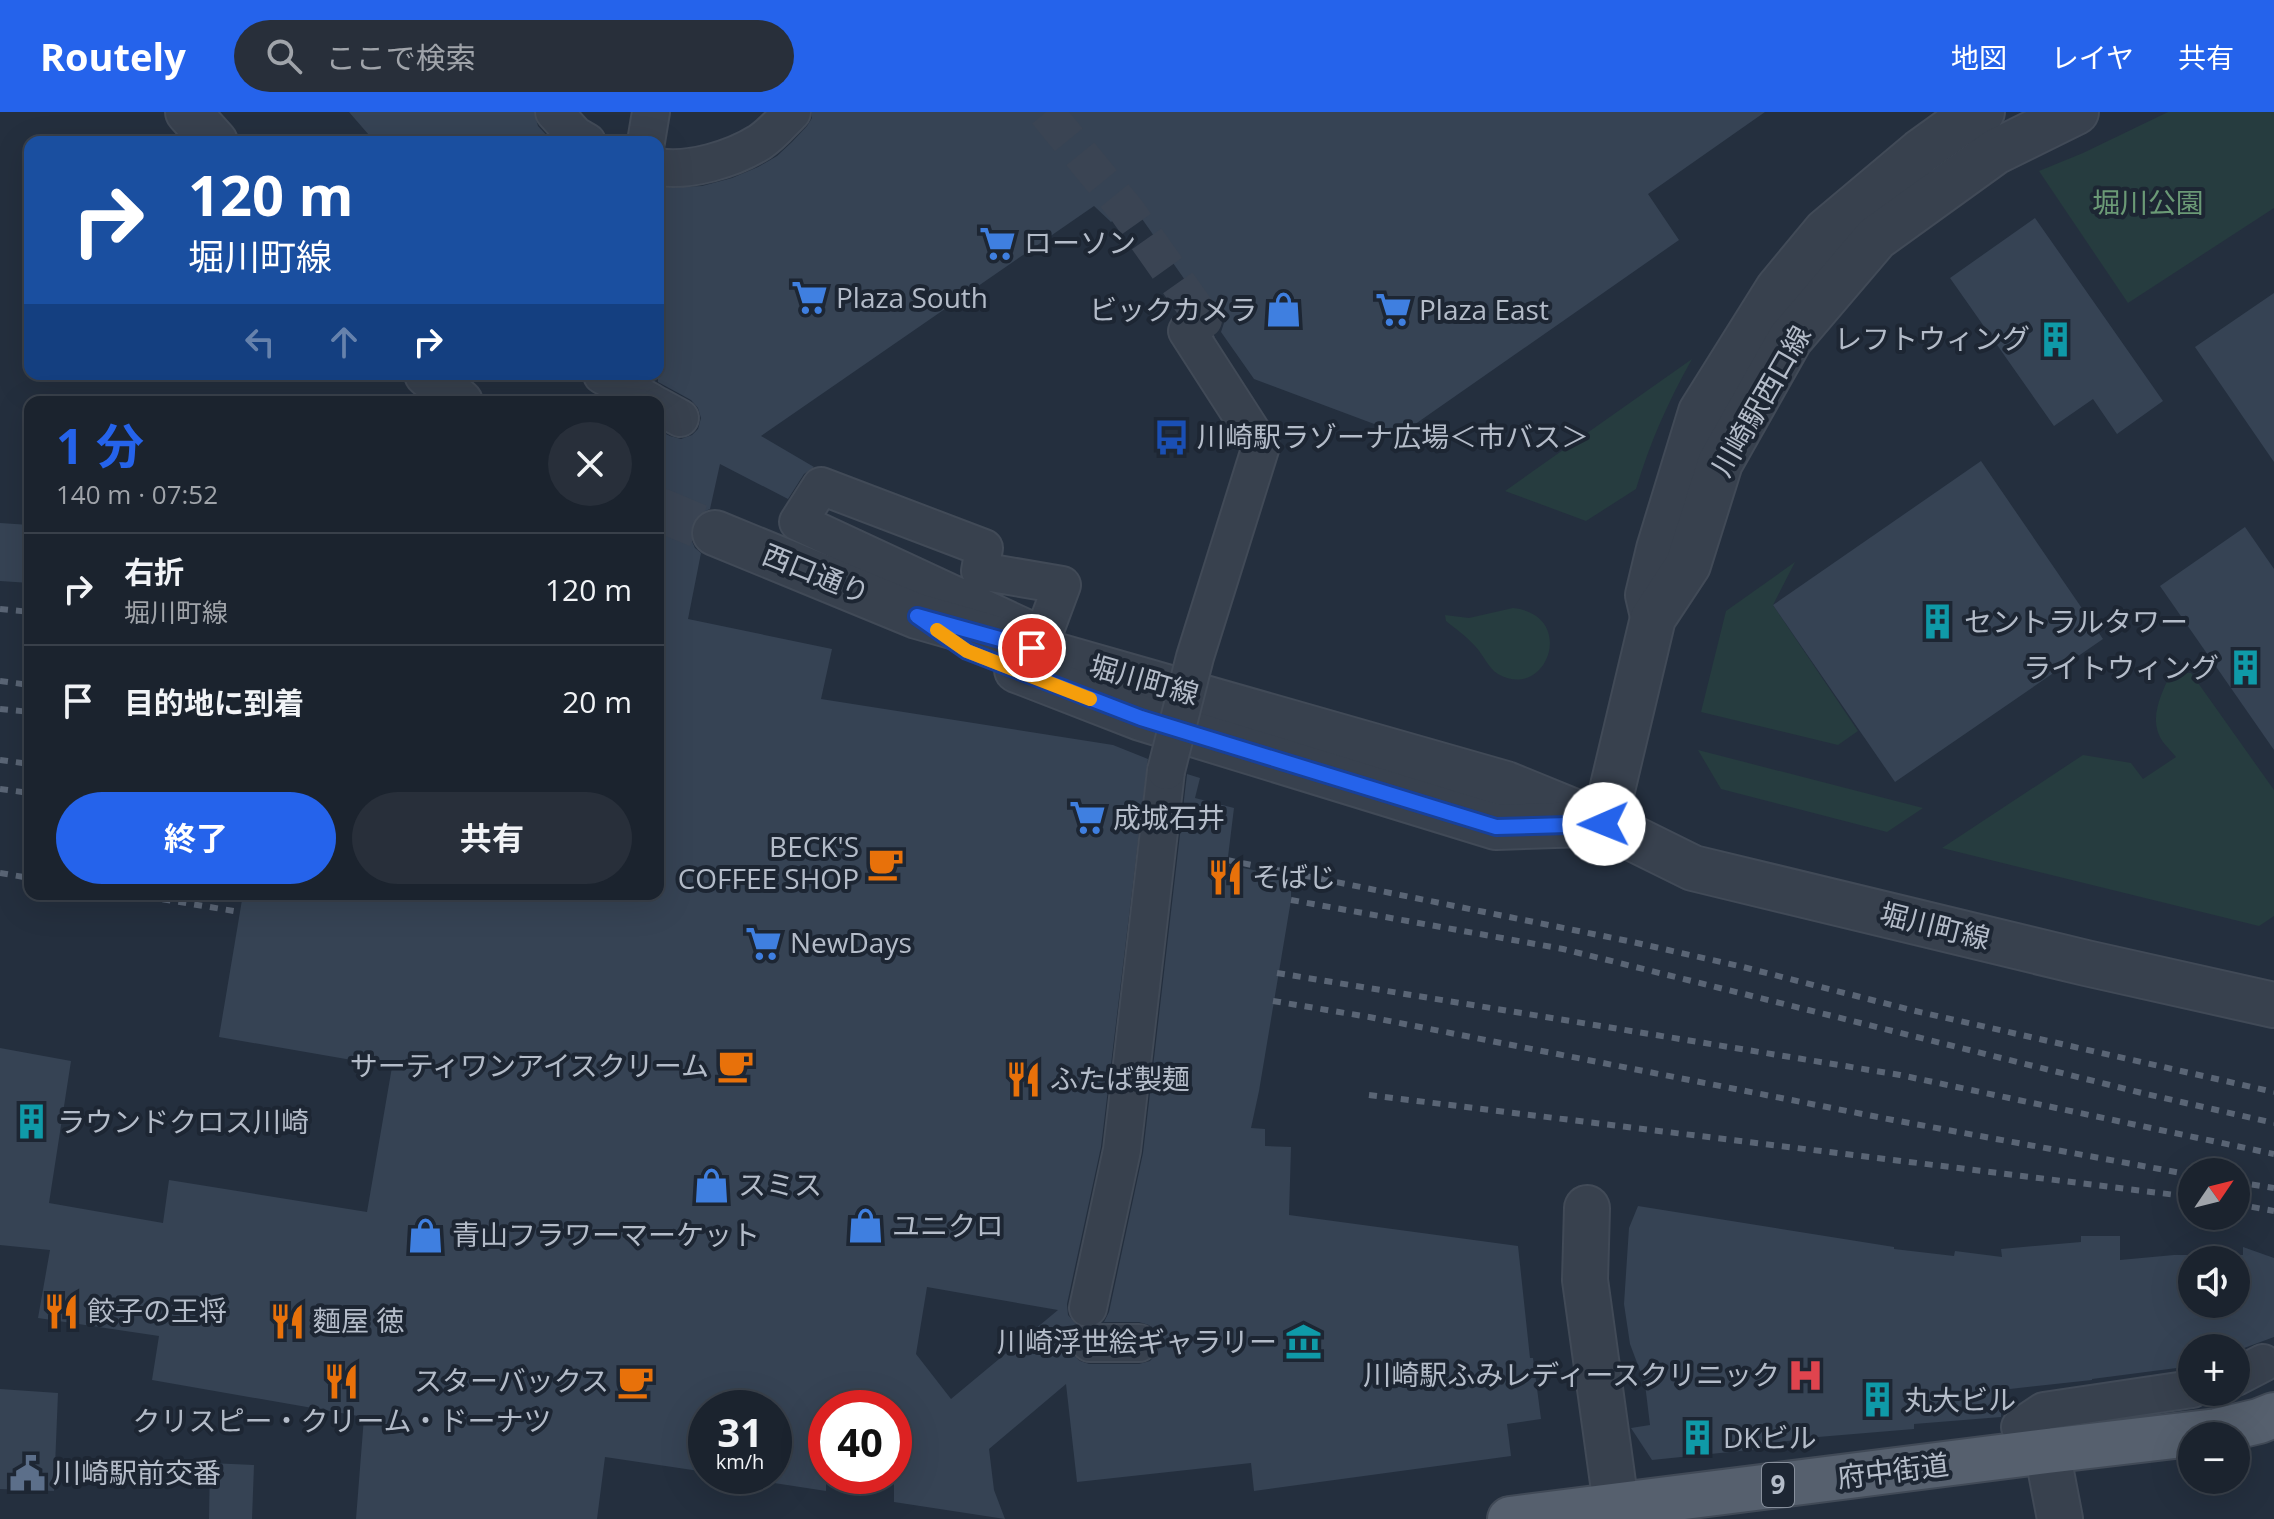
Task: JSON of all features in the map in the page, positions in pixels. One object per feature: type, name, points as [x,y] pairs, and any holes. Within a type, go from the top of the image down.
[{"type":"main road","name":"府中街道","points":[[1510,1519],[1618,1513],[2034,1439],[2217,1431],[2274,1415]]},
{"type":"street","points":[[188,112],[210,136]]},
{"type":"street","points":[[554,112],[577,136]]},
{"type":"street","points":[[647,136],[651,112]]},
{"type":"street","points":[[664,168],[716,162],[761,141],[792,112]]},
{"type":"street","name":"川崎駅西口線","points":[[1653,618],[1648,595],[1701,412],[1778,289],[1826,231],[1920,152],[1982,112]]},
{"type":"street","name":"川崎駅西口線","points":[[1604,824],[1653,618],[1688,565],[1720,463],[1790,339],[1876,238],[1995,152],[2076,112]]},
{"type":"street","points":[[1139,1343],[1089,1326],[1122,1150],[1164,761],[1261,446],[1187,331],[1204,320]]},
{"type":"street","points":[[434,380],[453,396]]},
{"type":"street","points":[[611,380],[640,396]]},
{"type":"street","points":[[821,486],[984,548],[980,571],[1062,585],[1043,636],[1000,616],[798,522],[821,486]]},
{"type":"street","name":"西口通り","points":[[715,533],[917,616]]},
{"type":"street","name":"堀川町線","points":[[917,616],[1506,784],[1604,824],[1693,868],[2274,1005]]},
{"type":"street","points":[[1587,1208],[1585,1280],[1618,1513]]},
{"type":"street","points":[[2060,1519],[2034,1439],[2044,1411],[2178,1391]]},
{"type":"green space","name":"堀川公園","points":[[2168,112],[2274,112],[2274,208],[2128,303],[2039,171]]},
{"type":"green space","points":[[1692,359],[1660,422],[1636,489],[1586,521],[1505,491]]},
{"type":"green space","points":[[1795,562],[1773,605],[1858,731],[1838,745],[1701,712],[1726,611]]},
{"type":"green space","points":[[1513,608],[1533,614],[1545,625],[1550,639],[1548,654],[1541,667],[1530,676],[1515,679],[1494,671],[1472,642],[1446,621],[1445,615],[1469,618]]},
{"type":"green space","points":[[2171,672],[2191,673],[2274,790],[2274,916],[2259,926],[1942,848],[2083,755],[2131,763],[2143,779],[2176,757],[2163,742],[2156,724],[2160,698]]},
{"type":"green space","points":[[1698,750],[1923,808],[1887,832],[1721,789]]},
{"type":"building","points":[[349,112],[534,112],[538,126],[547,136],[370,136]]},
{"type":"building","points":[[812,112],[1765,112],[1648,194],[1679,240],[1401,434],[1254,379],[1221,332],[1225,320],[1221,308],[1213,301],[1199,300],[1133,206],[1111,222],[1094,206],[761,436],[814,467],[804,474],[788,499],[720,464],[710,509],[699,514],[692,524],[690,537],[701,553],[688,619],[832,649],[821,699],[1113,745],[1148,759],[1101,1147],[1067,1304],[1068,1315],[1078,1326],[1069,1342],[1072,1354],[1089,1364],[1139,1364],[1150,1361],[1160,1344],[1157,1333],[1149,1325],[1104,1322],[1109,1312],[1143,1153],[1187,774],[1200,778],[1195,798],[1234,808],[1227,865],[1291,877],[1291,900],[1251,1128],[1265,1129],[1265,1146],[1291,1147],[1289,1215],[1518,1246],[1530,1358],[1533,1358],[1541,1419],[1507,1424],[1511,1456],[1254,1491],[1251,1463],[1077,1482],[1066,1384],[989,1449],[994,1490],[1005,1519],[894,1502],[894,1494],[912,1494],[912,1390],[808,1390],[808,1488],[792,1486],[792,1390],[688,1390],[688,1469],[605,1457],[597,1519],[356,1519],[364,1417],[152,1380],[159,1336],[38,1318],[50,1250],[0,1245],[0,1048],[71,1061],[49,1203],[163,1223],[169,1180],[367,1212],[392,1067],[219,1037],[242,900],[664,900],[664,433],[681,439],[692,435],[698,429],[701,418],[691,400],[658,382],[664,380],[664,188],[702,186],[732,178],[777,156],[807,126]],"holes":[[[927,1287],[1058,1310],[951,1399],[916,1354]]]},
{"type":"building","name":"レフトウィング","points":[[2035,218],[2163,401],[2117,434],[2093,399],[2054,426],[1950,278]]},
{"type":"building","points":[[2274,293],[2274,462],[2195,347]]},
{"type":"building","name":"セントラルタワー","points":[[1981,461],[2103,639],[1895,782],[1773,605]]},
{"type":"building","points":[[0,523],[24,525],[24,583],[0,581]]},
{"type":"building","name":"ライトウィング","points":[[2245,527],[2274,569],[2274,750],[2160,586]]},
{"type":"building","points":[[1638,1206],[1894,1249],[1954,1256],[1955,1251],[2002,1257],[2001,1249],[2081,1242],[2081,1236],[2120,1236],[2120,1260],[2178,1255],[2178,1318],[2250,1318],[2250,1249],[2274,1258],[2274,1337],[2250,1346],[2250,1334],[2178,1334],[2178,1368],[2001,1390],[2001,1417],[1914,1424],[1914,1429],[1818,1437],[1758,1445],[1759,1449],[1652,1460],[1631,1428],[1650,1425],[1645,1384],[1630,1344],[1624,1304],[1629,1228]]},
{"type":"building","points":[[0,1389],[58,1393],[54,1491],[0,1489]]},
{"type":"building","points":[[210,1463],[254,1465],[252,1519],[209,1519]]},
{"type":"tunnel","points":[[1046,112],[1127,211],[1204,320]]},
{"type":"tunnel","points":[[664,512],[715,533]]},
{"type":"railway","points":[[0,609],[24,611]]},
{"type":"railway","points":[[0,681],[24,684]]},
{"type":"railway","points":[[0,709],[24,711]]},
{"type":"railway","points":[[0,760],[24,763]]},
{"type":"railway","points":[[0,789],[24,792]]},
{"type":"railway","points":[[1227,860],[1628,941],[1911,1010],[2274,1092]]},
{"type":"railway","points":[[0,873],[24,877]]},
{"type":"railway","points":[[167,900],[240,912]]},
{"type":"railway","points":[[1291,900],[1563,949],[2274,1123]]},
{"type":"railway","points":[[1277,973],[1900,1075],[2274,1154]]},
{"type":"railway","points":[[1273,1001],[2178,1172]]},
{"type":"railway","points":[[1369,1095],[2178,1195]]},
{"type":"railway","points":[[2250,1184],[2274,1188]]},
{"type":"railway","points":[[2250,1207],[2274,1211]]},
{"type":"slow traffic","points":[[937,630],[967,651],[1090,699]]},
{"type":"place","name":"ローソン","points":[[998,243]]},
{"type":"place","name":"Plaza South","points":[[810,298]]},
{"type":"place","name":"ビックカメラ","points":[[1283,310]]},
{"type":"place","name":"Plaza East","points":[[1393,310]]},
{"type":"place","name":"レフトウィング","points":[[2056,339]]},
{"type":"place","name":"川崎駅ラゾーナ広場＜市バス＞","points":[[1171,437]]},
{"type":"place","name":"セントラルタワー","points":[[1938,622]]},
{"type":"place","name":"ライトウィング","points":[[2245,668]]},
{"type":"place","name":"成城石井","points":[[1087,818]]},
{"type":"place","name":"BECK'S COFFEE SHOP","points":[[885,863]]},
{"type":"place","name":"そばじ","points":[[1226,877]]},
{"type":"place","name":"NewDays","points":[[764,943]]},
{"type":"place","name":"サーティワンアイスクリーム","points":[[735,1066]]},
{"type":"place","name":"ふたば製麺","points":[[1024,1079]]},
{"type":"place","name":"ラウンドクロス川崎","points":[[31,1122]]},
{"type":"place","name":"スミス","points":[[712,1185]]},
{"type":"place","name":"ユニクロ","points":[[866,1226]]},
{"type":"place","name":"青山フラワーマーケット","points":[[426,1235]]},
{"type":"place","name":"餃子の王将","points":[[61,1311]]},
{"type":"place","name":"麵屋 徳","points":[[287,1321]]},
{"type":"place","name":"川崎浮世絵ギャラリー","points":[[1303,1342]]},
{"type":"place","name":"川崎駅ふみレディースクリニック","points":[[1806,1375]]},
{"type":"place","name":"クリスピー・クリーム・ドーナツ","points":[[342,1381]]},
{"type":"place","name":"スターバックス","points":[[635,1381]]},
{"type":"place","name":"丸大ビル","points":[[1878,1400]]},
{"type":"place","name":"DKビル","points":[[1697,1438]]},
{"type":"place","name":"川崎駅前交番","points":[[27,1473]]},
{"type":"route","points":[[1032,648],[917,616],[967,651],[1141,718],[1496,827],[1604,824]]}]
